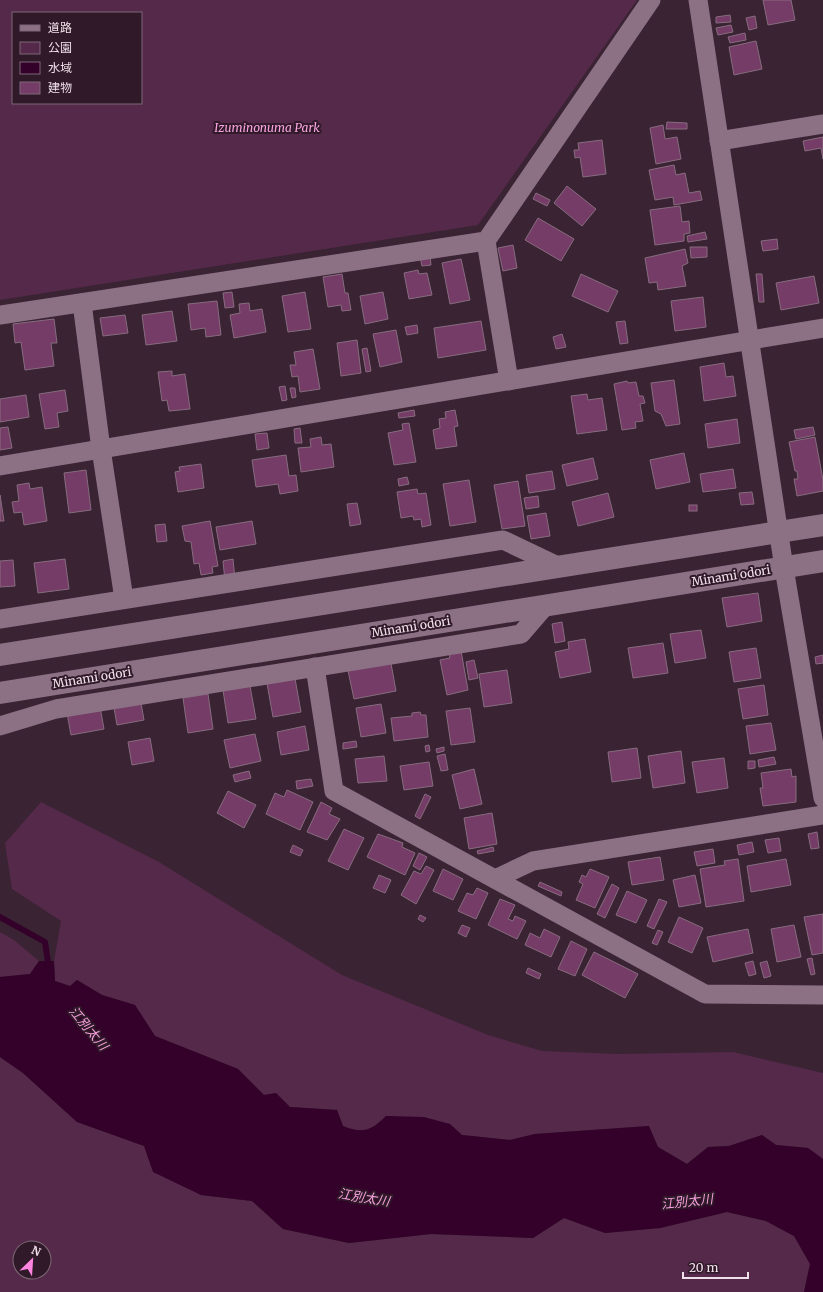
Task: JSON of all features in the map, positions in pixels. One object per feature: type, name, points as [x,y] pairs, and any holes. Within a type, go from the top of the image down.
[{"type":"main road","points":[[0,655],[823,526]]},
{"type":"main road","name":"Minami odori","points":[[0,693],[823,561]]},
{"type":"street","points":[[509,381],[486,241],[651,0]]},
{"type":"street","points":[[698,0],[778,533],[823,798]]},
{"type":"street","points":[[719,141],[823,124]]},
{"type":"street","points":[[0,315],[486,241]]},
{"type":"street","points":[[82,303],[101,450],[124,600]]},
{"type":"street","points":[[0,466],[823,328]]},
{"type":"street","points":[[0,619],[503,540],[560,567]]},
{"type":"street","points":[[0,726],[56,709],[521,634],[546,605]]},
{"type":"street","points":[[315,667],[334,791],[705,994],[823,995]]},
{"type":"street","points":[[495,879],[533,861],[823,815]]},
{"type":"green space","name":"Izuminonuma Park","points":[[0,0],[637,0],[478,225],[0,300]]},
{"type":"green space","points":[[41,802],[159,862],[342,975],[488,1035],[542,1051],[618,1054],[733,1052],[823,1073],[823,1159],[808,1148],[776,1145],[762,1135],[729,1146],[708,1147],[687,1164],[658,1147],[648,1126],[535,1134],[510,1140],[462,1135],[450,1124],[386,1116],[371,1128],[366,1130],[356,1130],[343,1126],[337,1110],[290,1107],[276,1093],[264,1095],[238,1069],[155,1036],[135,1005],[102,995],[77,980],[70,986],[55,981],[54,961],[61,921],[12,889],[5,843]]},
{"type":"green space","points":[[0,932],[14,940],[39,961],[30,974],[0,977]]},
{"type":"green space","points":[[0,1057],[23,1073],[77,1122],[145,1146],[201,1195],[252,1201],[283,1229],[349,1243],[431,1234],[533,1238],[564,1218],[605,1233],[660,1228],[727,1212],[766,1221],[794,1236],[810,1264],[804,1292],[0,1292]]},
{"type":"water","points":[[39,961],[54,961],[55,981],[70,986],[77,980],[102,995],[135,1005],[155,1036],[238,1069],[264,1095],[276,1093],[290,1107],[337,1110],[343,1126],[356,1130],[366,1130],[371,1128],[386,1116],[424,1117],[450,1124],[462,1135],[510,1140],[535,1134],[649,1126],[658,1147],[687,1164],[708,1147],[729,1146],[762,1135],[776,1145],[808,1148],[823,1159],[823,1292],[804,1292],[810,1264],[794,1236],[766,1221],[727,1212],[660,1228],[605,1233],[564,1218],[533,1238],[431,1234],[349,1243],[283,1229],[252,1201],[201,1195],[153,1172],[144,1146],[77,1122],[23,1073],[0,1057],[0,977],[30,974]]},
{"type":"building","points":[[763,0],[791,0],[795,20],[768,25]]},
{"type":"building","points":[[730,15],[731,22],[716,23],[716,17]]},
{"type":"building","points":[[755,16],[757,28],[749,30],[746,18]]},
{"type":"building","points":[[731,25],[733,32],[718,35],[716,28]]},
{"type":"building","points":[[745,33],[746,40],[730,43],[728,37]]},
{"type":"building","points":[[756,41],[762,69],[734,75],[729,47]]},
{"type":"building","points":[[667,122],[687,123],[687,129],[666,129]]},
{"type":"building","points":[[663,125],[665,139],[677,137],[681,159],[656,164],[650,128]]},
{"type":"building","points":[[823,137],[823,159],[821,148],[805,151],[803,141]]},
{"type":"building","points":[[602,140],[606,174],[583,177],[580,157],[575,158],[574,150],[579,150],[578,143]]},
{"type":"building","points":[[674,165],[676,175],[685,173],[689,193],[700,191],[702,200],[674,205],[673,197],[655,200],[649,170]]},
{"type":"building","points":[[567,186],[596,209],[582,226],[554,203]]},
{"type":"building","points":[[536,193],[550,200],[547,206],[533,199]]},
{"type":"building","points":[[680,206],[682,222],[689,221],[690,233],[684,234],[684,241],[655,245],[650,210]]},
{"type":"building","points":[[538,218],[574,239],[561,261],[525,240]]},
{"type":"building","points":[[705,232],[707,239],[688,242],[687,236]]},
{"type":"building","points":[[777,239],[778,249],[763,251],[761,241]]},
{"type":"building","points":[[513,245],[517,268],[503,271],[498,248]]},
{"type":"building","points":[[690,247],[707,247],[707,257],[691,258]]},
{"type":"building","points":[[685,249],[688,263],[682,266],[686,286],[658,290],[657,282],[649,283],[645,258]]},
{"type":"building","points":[[430,255],[431,265],[422,266],[420,257]]},
{"type":"building","points":[[461,259],[470,300],[450,304],[442,263]]},
{"type":"building","points":[[418,270],[419,274],[427,273],[432,295],[409,299],[404,273]]},
{"type":"building","points":[[342,274],[345,293],[348,293],[351,310],[342,311],[341,305],[328,307],[323,277]]},
{"type":"building","points":[[581,274],[618,291],[608,312],[572,296]]},
{"type":"building","points":[[756,274],[762,274],[764,302],[759,302]]},
{"type":"building","points":[[814,276],[819,303],[781,310],[776,283]]},
{"type":"building","points":[[232,292],[234,307],[225,308],[223,293]]},
{"type":"building","points":[[305,292],[311,329],[288,332],[282,296]]},
{"type":"building","points":[[383,292],[388,319],[365,324],[360,296]]},
{"type":"building","points":[[703,297],[706,327],[675,331],[671,301]]},
{"type":"building","points":[[217,301],[221,335],[206,337],[205,328],[191,330],[188,304]]},
{"type":"building","points":[[249,303],[250,311],[262,309],[266,332],[234,338],[230,315],[240,313],[239,304]]},
{"type":"building","points":[[172,311],[177,341],[146,345],[142,315]]},
{"type":"building","points":[[125,315],[128,333],[103,336],[100,318]]},
{"type":"building","points":[[54,319],[57,343],[51,343],[54,366],[25,370],[21,342],[15,343],[13,324]]},
{"type":"building","points":[[481,321],[486,350],[438,358],[434,328]]},
{"type":"building","points":[[625,321],[628,343],[620,344],[616,322]]},
{"type":"building","points":[[417,325],[418,333],[407,335],[405,327]]},
{"type":"building","points":[[396,330],[402,362],[380,367],[373,334]]},
{"type":"building","points":[[562,334],[566,347],[556,349],[553,337]]},
{"type":"building","points":[[357,340],[361,373],[341,376],[337,343]]},
{"type":"building","points":[[367,348],[371,371],[366,372],[362,349]]},
{"type":"building","points":[[313,349],[320,389],[300,392],[298,376],[292,377],[290,365],[296,365],[294,352]]},
{"type":"building","points":[[724,363],[726,377],[733,376],[736,396],[704,401],[700,367]]},
{"type":"building","points":[[172,371],[172,376],[185,374],[190,409],[169,411],[167,400],[162,401],[158,372]]},
{"type":"building","points":[[674,380],[680,424],[666,426],[661,414],[655,411],[651,383]]},
{"type":"building","points":[[627,381],[628,383],[636,382],[639,396],[643,396],[645,403],[640,404],[643,421],[635,422],[636,428],[622,430],[614,384]]},
{"type":"building","points":[[285,386],[287,400],[282,401],[279,387]]},
{"type":"building","points":[[290,388],[295,388],[296,397],[292,398]]},
{"type":"building","points":[[65,390],[68,411],[57,413],[59,427],[45,429],[39,394]]},
{"type":"building","points":[[587,394],[588,400],[602,398],[607,430],[577,434],[571,396]]},
{"type":"building","points":[[26,395],[29,417],[0,422],[0,399]]},
{"type":"building","points":[[414,410],[415,416],[399,418],[398,413]]},
{"type":"building","points":[[455,410],[458,426],[454,427],[457,446],[436,449],[433,430],[440,428],[439,419],[446,418],[445,412]]},
{"type":"building","points":[[737,419],[740,443],[708,448],[705,424]]},
{"type":"building","points":[[409,423],[416,462],[394,465],[388,433],[403,430],[402,424]]},
{"type":"building","points":[[8,427],[12,448],[0,450],[0,428]]},
{"type":"building","points":[[813,427],[815,435],[796,439],[794,430]]},
{"type":"building","points":[[300,428],[302,443],[295,443],[294,429]]},
{"type":"building","points":[[267,433],[269,448],[257,450],[255,434]]},
{"type":"building","points":[[321,437],[322,445],[331,444],[334,467],[301,472],[298,448],[311,447],[310,439]]},
{"type":"building","points":[[815,437],[823,480],[823,491],[797,496],[794,479],[798,479],[797,471],[795,471],[789,442]]},
{"type":"building","points":[[684,453],[690,482],[656,489],[650,460]]},
{"type":"building","points":[[286,455],[289,476],[296,475],[298,491],[280,494],[278,484],[256,487],[252,460]]},
{"type":"building","points":[[593,458],[598,479],[567,486],[562,465]]},
{"type":"building","points":[[201,464],[204,488],[178,492],[175,472],[180,471],[179,467]]},
{"type":"building","points":[[733,469],[736,488],[703,492],[700,474]]},
{"type":"building","points":[[86,470],[91,510],[69,513],[64,473]]},
{"type":"building","points":[[552,471],[555,489],[529,493],[526,475]]},
{"type":"building","points":[[407,477],[409,484],[399,486],[398,479]]},
{"type":"building","points":[[469,480],[476,522],[450,526],[443,484]]},
{"type":"building","points":[[518,481],[525,526],[502,529],[494,485]]},
{"type":"building","points":[[29,483],[30,489],[42,487],[47,521],[24,525],[22,512],[14,513],[12,502],[19,501],[17,485]]},
{"type":"building","points":[[417,489],[418,494],[426,493],[431,525],[422,527],[421,519],[414,520],[413,516],[401,518],[397,492]]},
{"type":"building","points":[[752,492],[754,504],[741,505],[739,493]]},
{"type":"building","points":[[608,493],[614,517],[578,526],[572,502]]},
{"type":"building","points":[[0,495],[4,521],[0,521]]},
{"type":"building","points":[[538,496],[539,507],[526,509],[524,498]]},
{"type":"building","points":[[357,503],[361,524],[350,526],[347,504]]},
{"type":"building","points":[[689,505],[697,505],[697,511],[689,511]]},
{"type":"building","points":[[546,513],[550,536],[531,539],[527,516]]},
{"type":"building","points":[[210,521],[218,566],[212,567],[213,573],[201,575],[199,563],[194,564],[191,542],[185,541],[182,526]]},
{"type":"building","points":[[252,521],[256,544],[220,550],[216,527]]},
{"type":"building","points":[[165,524],[167,541],[157,542],[155,525]]},
{"type":"building","points":[[65,559],[69,589],[38,593],[34,563]]},
{"type":"building","points":[[233,559],[235,580],[225,581],[223,561]]},
{"type":"building","points":[[13,560],[15,586],[0,587],[0,561]]},
{"type":"building","points":[[758,593],[762,621],[727,627],[722,598]]},
{"type":"building","points":[[562,622],[565,641],[555,643],[552,624]]},
{"type":"building","points":[[701,630],[706,658],[675,663],[670,634]]},
{"type":"building","points":[[585,639],[591,672],[560,678],[555,652],[569,649],[568,642]]},
{"type":"building","points":[[663,643],[668,673],[633,678],[628,648]]},
{"type":"building","points":[[460,645],[468,690],[447,695],[440,660],[450,658],[448,648]]},
{"type":"building","points":[[756,648],[761,678],[734,682],[729,652]]},
{"type":"building","points":[[823,655],[823,663],[816,664],[815,657]]},
{"type":"building","points":[[390,658],[396,691],[354,699],[347,666]]},
{"type":"building","points":[[474,660],[478,678],[469,680],[466,662]]},
{"type":"building","points":[[507,670],[512,703],[484,707],[479,674]]},
{"type":"building","points":[[294,673],[301,712],[273,717],[266,678]]},
{"type":"building","points":[[764,685],[768,715],[743,719],[738,689]]},
{"type":"building","points":[[250,686],[256,719],[228,723],[223,690]]},
{"type":"building","points":[[208,694],[213,729],[188,733],[183,698]]},
{"type":"building","points":[[141,703],[144,720],[117,725],[114,708]]},
{"type":"building","points":[[381,704],[386,733],[361,737],[356,708]]},
{"type":"building","points":[[100,707],[104,729],[71,735],[67,713]]},
{"type":"building","points":[[470,708],[475,742],[451,745],[446,711]]},
{"type":"building","points":[[420,712],[421,715],[426,715],[428,737],[394,741],[391,718],[412,716],[412,713]]},
{"type":"building","points":[[771,723],[776,750],[750,754],[746,726]]},
{"type":"building","points":[[305,726],[309,750],[281,755],[277,732]]},
{"type":"building","points":[[255,734],[261,761],[230,768],[224,740]]},
{"type":"building","points":[[150,738],[154,761],[132,765],[128,742]]},
{"type":"building","points":[[356,741],[357,747],[343,749],[343,743]]},
{"type":"building","points":[[429,745],[430,751],[426,752],[425,746]]},
{"type":"building","points":[[444,747],[444,751],[437,753],[436,749]]},
{"type":"building","points":[[637,748],[641,778],[612,782],[608,752]]},
{"type":"building","points":[[681,751],[685,783],[653,788],[648,756]]},
{"type":"building","points":[[445,754],[448,770],[441,771],[437,756]]},
{"type":"building","points":[[384,756],[387,781],[358,783],[355,759]]},
{"type":"building","points":[[774,757],[776,764],[759,767],[758,760]]},
{"type":"building","points":[[724,758],[728,788],[697,793],[692,762]]},
{"type":"building","points":[[748,761],[755,761],[755,768],[748,769]]},
{"type":"building","points":[[429,762],[433,786],[404,790],[400,766]]},
{"type":"building","points":[[474,769],[482,804],[460,809],[452,775]]},
{"type":"building","points":[[791,769],[792,777],[796,776],[796,802],[763,806],[760,788],[763,788],[761,773]]},
{"type":"building","points":[[249,771],[251,778],[235,782],[233,775]]},
{"type":"building","points":[[311,779],[313,786],[297,789],[296,781]]},
{"type":"building","points":[[287,790],[313,802],[300,830],[266,814],[275,793],[284,797]]},
{"type":"building","points":[[228,791],[256,805],[244,828],[217,813]]},
{"type":"building","points":[[425,794],[431,797],[420,819],[415,816]]},
{"type":"building","points":[[321,802],[332,808],[329,814],[340,819],[327,840],[307,832]]},
{"type":"building","points":[[492,813],[497,844],[469,849],[464,818]]},
{"type":"building","points":[[344,829],[364,838],[348,870],[328,861]]},
{"type":"building","points":[[817,832],[819,848],[811,849],[808,834]]},
{"type":"building","points":[[378,834],[403,843],[402,847],[415,853],[405,875],[367,857]]},
{"type":"building","points":[[779,838],[781,851],[768,853],[765,840]]},
{"type":"building","points":[[752,842],[754,852],[739,855],[737,845]]},
{"type":"building","points":[[293,845],[303,850],[300,856],[290,852]]},
{"type":"building","points":[[493,847],[494,851],[478,854],[477,851]]},
{"type":"building","points":[[713,849],[715,863],[697,866],[694,852]]},
{"type":"building","points":[[419,853],[427,857],[420,870],[413,866]]},
{"type":"building","points":[[660,857],[664,880],[632,885],[628,862]]},
{"type":"building","points":[[738,859],[744,901],[706,907],[700,869],[725,865],[724,861]]},
{"type":"building","points":[[786,859],[791,885],[751,892],[747,866]]},
{"type":"building","points":[[426,866],[434,870],[416,904],[401,895],[414,871],[421,874]]},
{"type":"building","points":[[443,869],[463,879],[453,900],[433,891]]},
{"type":"building","points":[[590,869],[609,877],[595,908],[576,900],[583,884],[579,882],[582,875],[586,877]]},
{"type":"building","points":[[379,875],[391,880],[385,893],[373,888]]},
{"type":"building","points":[[695,875],[701,903],[679,907],[673,880]]},
{"type":"building","points":[[540,882],[562,892],[561,896],[538,886]]},
{"type":"building","points":[[612,884],[619,888],[605,918],[597,914]]},
{"type":"building","points":[[477,888],[488,893],[476,919],[458,911],[467,893],[473,895]]},
{"type":"building","points":[[627,891],[647,900],[636,923],[616,915]]},
{"type":"building","points":[[500,899],[515,905],[508,919],[513,921],[515,916],[526,921],[517,939],[488,925]]},
{"type":"building","points":[[659,899],[667,902],[654,929],[647,926]]},
{"type":"building","points":[[823,914],[823,953],[812,955],[804,917]]},
{"type":"building","points":[[420,915],[426,918],[423,922],[418,919]]},
{"type":"building","points":[[679,917],[703,928],[692,953],[668,942]]},
{"type":"building","points":[[462,925],[470,928],[466,937],[458,933]]},
{"type":"building","points":[[794,925],[801,957],[777,962],[771,929]]},
{"type":"building","points":[[544,929],[560,937],[551,957],[525,945],[530,933],[540,938]]},
{"type":"building","points":[[748,929],[753,953],[713,962],[707,937]]},
{"type":"building","points":[[658,930],[663,932],[657,945],[652,943]]},
{"type":"building","points":[[571,941],[587,949],[575,976],[558,969]]},
{"type":"building","points":[[594,952],[638,974],[625,998],[582,975]]},
{"type":"building","points":[[812,958],[815,974],[811,975],[807,959]]},
{"type":"building","points":[[753,961],[756,974],[749,976],[745,963]]},
{"type":"building","points":[[767,961],[771,976],[764,978],[760,963]]},
{"type":"building","points":[[528,968],[541,974],[539,979],[526,973]]},
{"type":"waterway","name":"江別太川","points":[[0,917],[45,942],[49,969]]}]
